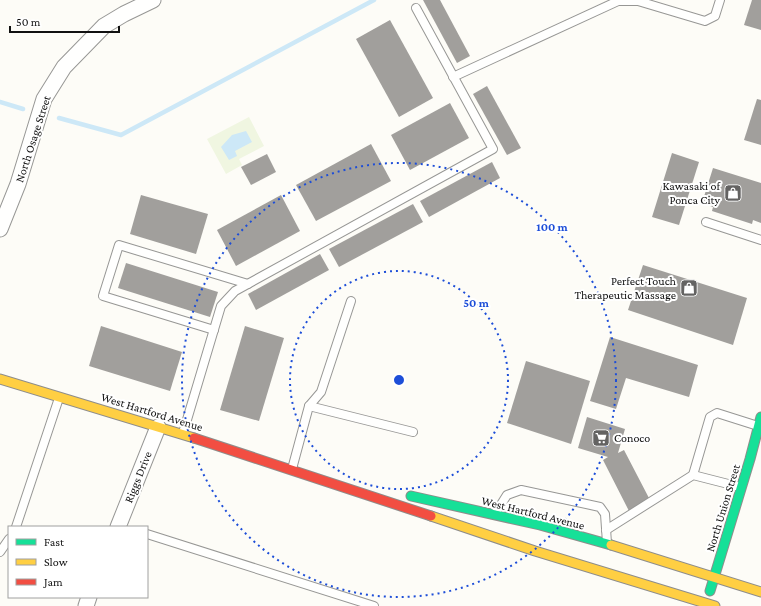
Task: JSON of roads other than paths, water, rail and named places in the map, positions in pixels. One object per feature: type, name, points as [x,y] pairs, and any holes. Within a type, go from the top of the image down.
[{"type":"main road","name":"West Hartford Avenue","points":[[0,379],[183,434],[535,551],[709,605]]},
{"type":"main road","name":"North Union Street","points":[[709,605],[714,577],[742,488],[760,422]]},
{"type":"main road","name":"West Hartford Avenue","points":[[294,470],[380,490]]},
{"type":"main road","name":"West Hartford Avenue","points":[[403,495],[540,525],[607,544],[761,592]]},
{"type":"street","name":"North Osage Street","points":[[0,229],[18,184],[44,99],[64,67],[104,26],[124,14],[153,0]]},
{"type":"street","name":"Riggs Drive","points":[[120,526],[158,427]]},
{"type":"lane","points":[[453,77],[618,1],[638,1],[705,21],[715,16],[720,0]]},
{"type":"lane","points":[[183,434],[221,306],[235,291],[493,149],[416,8]]},
{"type":"lane","points":[[706,222],[761,240]]},
{"type":"lane","points":[[214,330],[103,296],[119,244],[248,284]]},
{"type":"lane","points":[[294,470],[309,406],[321,392],[351,301]]},
{"type":"lane","points":[[16,526],[59,397]]},
{"type":"lane","points":[[309,406],[413,432]]},
{"type":"lane","points":[[606,530],[693,475],[710,417],[717,413],[760,422]]},
{"type":"lane","points":[[693,475],[742,488]]},
{"type":"lane","points":[[495,515],[507,495],[521,490],[600,507],[605,514],[607,544]]},
{"type":"lane","points":[[148,534],[374,606]]},
{"type":"lane","points":[[0,552],[8,540]]},
{"type":"water","points":[[246,131],[252,142],[235,151],[237,156],[229,160],[221,147],[232,135]]},
{"type":"waterway","points":[[59,118],[121,135],[374,0]]},
{"type":"waterway","points":[[0,102],[23,109]]},
{"type":"place","name":"Kawasaki of Ponca City","points":[[733,193]]},
{"type":"place","name":"Perfect Touch Therapeutic Massage","points":[[689,288]]},
{"type":"place","name":"Conoco","points":[[601,438]]}]
